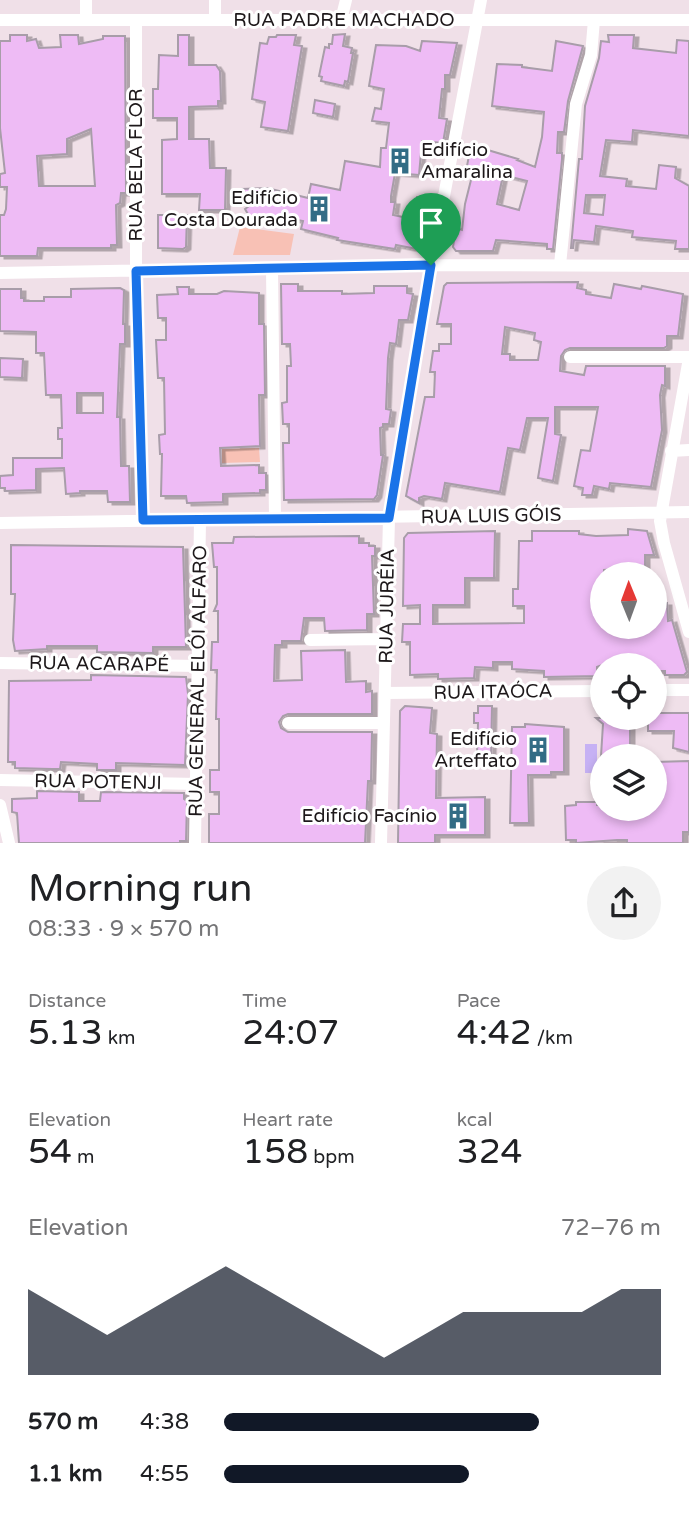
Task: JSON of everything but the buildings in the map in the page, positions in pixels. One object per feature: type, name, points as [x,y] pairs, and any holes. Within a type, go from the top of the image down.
[{"type":"street","points":[[86,0],[86,20]]},
{"type":"street","points":[[215,0],[215,20]]},
{"type":"street","points":[[341,20],[346,0]]},
{"type":"street","name":"RUA JURÉIA","points":[[381,843],[389,518],[431,265],[481,0]]},
{"type":"street","name":"RUA PADRE MACHADO","points":[[0,20],[689,20]]},
{"type":"street","name":"RUA BELA FLOR","points":[[136,20],[136,271],[143,520]]},
{"type":"street","points":[[560,265],[576,104],[589,62],[594,20]]},
{"type":"street","points":[[0,273],[431,265],[689,266]]},
{"type":"street","points":[[272,269],[275,519]]},
{"type":"street","points":[[570,357],[689,358],[660,513],[662,535],[689,632]]},
{"type":"street","points":[[671,451],[689,450]]},
{"type":"street","name":"RUA LUIS GÓIS","points":[[0,523],[689,512]]},
{"type":"street","name":"RUA GENERAL ELÓI ALFARO","points":[[195,843],[201,520]]},
{"type":"street","points":[[310,640],[385,639]]},
{"type":"street","name":"RUA ACARAPÉ","points":[[0,663],[199,666]]},
{"type":"street","points":[[667,690],[689,690]]},
{"type":"street","name":"RUA ITAÓCA","points":[[385,693],[590,691]]},
{"type":"street","points":[[288,723],[384,723]]},
{"type":"street","name":"RUA POTENJI","points":[[0,780],[197,784]]},
{"type":"street","points":[[0,805],[9,843]]},
{"type":"shaded area","points":[[240,227],[294,234],[290,255],[233,255]]},
{"type":"shaded area","points":[[259,448],[260,462],[222,463],[222,449]]},
{"type":"shaded area","points":[[585,744],[590,744],[590,773],[585,773]]},
{"type":"place","name":"Edifício Amaralina","points":[[400,161]]},
{"type":"place","name":"Edifício Costa Dourada","points":[[319,209]]},
{"type":"place","name":"Edifício Arteffato","points":[[538,750]]},
{"type":"place","name":"Edifício Facínio","points":[[458,816]]},
{"type":"route","points":[[431,265],[389,518],[143,520],[136,271],[431,265]]}]
